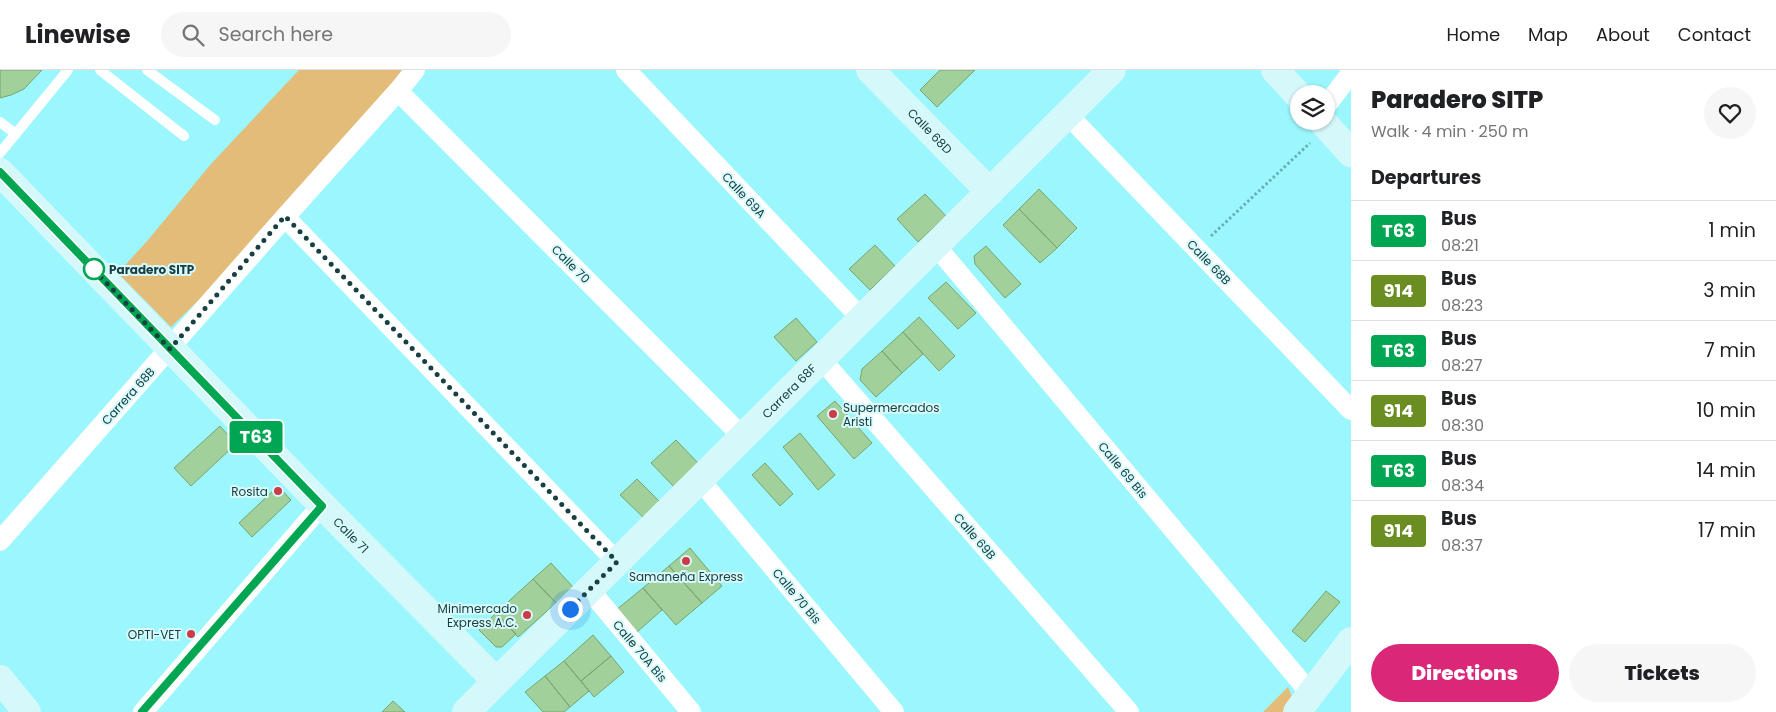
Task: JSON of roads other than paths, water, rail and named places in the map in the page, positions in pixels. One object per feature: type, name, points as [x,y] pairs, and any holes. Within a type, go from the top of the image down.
[{"type":"street","name":"Carrera 68B","points":[[0,541],[415,70]]},
{"type":"street","name":"Calle 69A","points":[[626,70],[862,319]]},
{"type":"street","name":"Calle 68D","points":[[870,70],[990,192]]},
{"type":"street","points":[[1275,70],[1290,86]]},
{"type":"street","name":"Carrera 68F","points":[[474,709],[496,682],[1068,115],[1106,72]]},
{"type":"street","points":[[1335,101],[1351,73]]},
{"type":"street","name":"Calle 70","points":[[398,91],[743,437]]},
{"type":"street","name":"Calle 68B","points":[[1068,115],[1351,410]]},
{"type":"street","points":[[1334,130],[1351,153]]},
{"type":"street","name":"Calle 71","points":[[0,172],[322,506],[496,682]]},
{"type":"street","points":[[285,216],[617,562]]},
{"type":"street","name":"Calle 69 Bis","points":[[936,246],[1304,703]]},
{"type":"street","name":"Calle 69B","points":[[821,359],[1129,712]]},
{"type":"street","name":"Calle 70 Bis","points":[[700,480],[894,712]]},
{"type":"street","points":[[142,712],[322,506]]},
{"type":"street","name":"Calle 70A Bis","points":[[589,589],[691,712]]},
{"type":"street","points":[[1304,703],[1351,641]]},
{"type":"street","points":[[0,679],[27,712]]},
{"type":"lane","points":[[0,153],[68,70]]},
{"type":"lane","points":[[100,70],[184,136]]},
{"type":"lane","points":[[147,70],[215,120]]},
{"type":"lane","points":[[0,122],[16,134]]},
{"type":"place","name":"Paradero SITP","points":[[94,269]]},
{"type":"place","name":"Supermercados Aristi","points":[[833,414]]},
{"type":"place","name":"Rosita","points":[[278,491]]},
{"type":"place","name":"Samaneña Express","points":[[686,561]]},
{"type":"place","name":"Minimercado Express A.C.","points":[[527,615]]},
{"type":"place","name":"OPTI-VET","points":[[191,634]]}]
